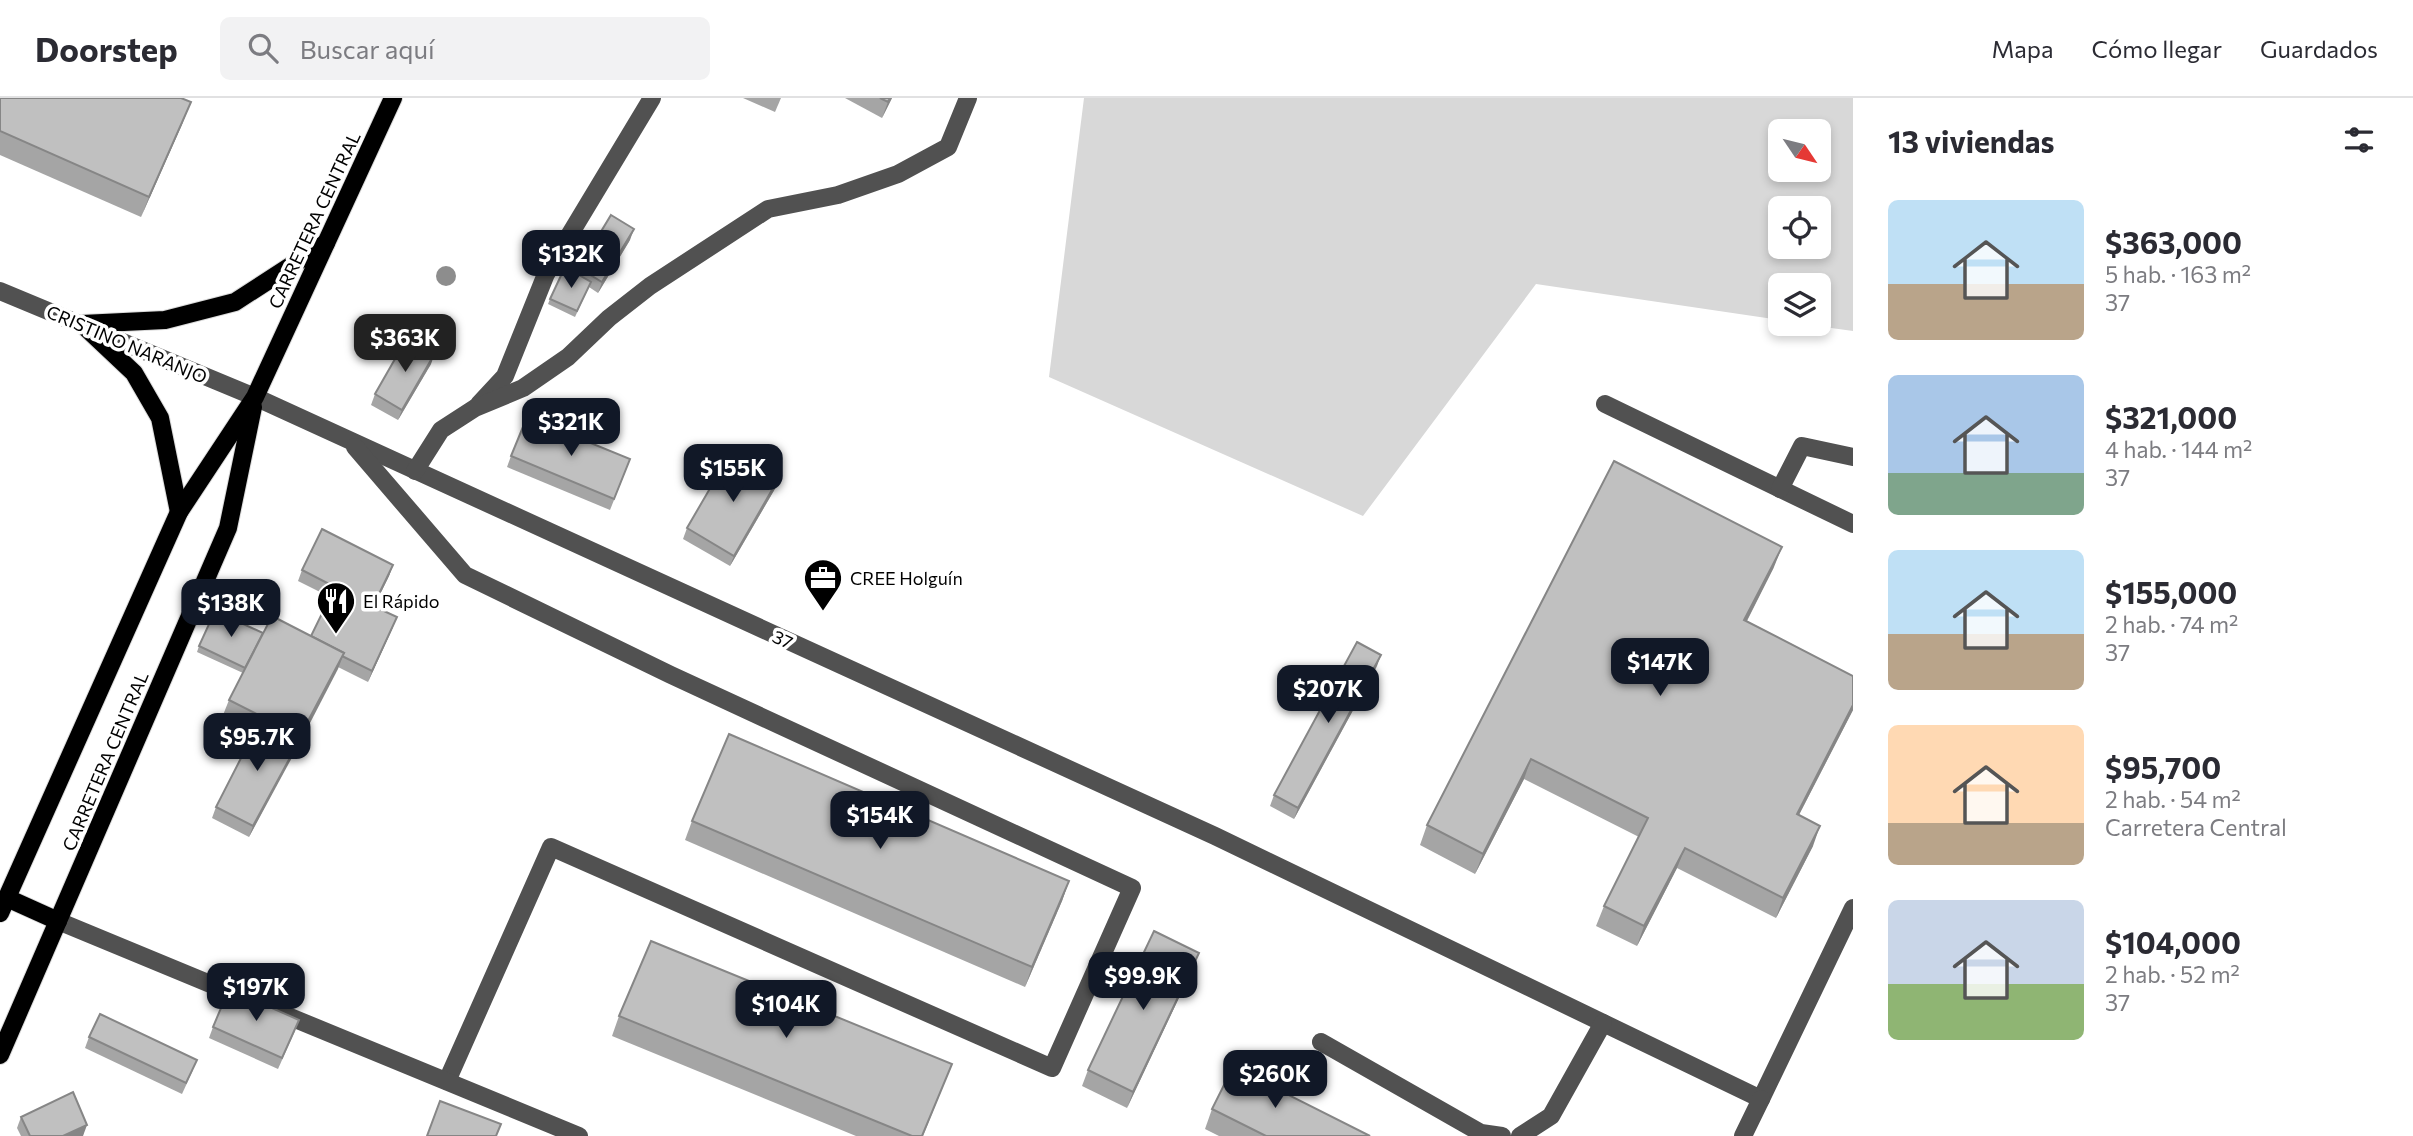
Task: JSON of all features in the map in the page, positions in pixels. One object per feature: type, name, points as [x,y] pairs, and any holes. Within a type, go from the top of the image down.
[{"type":"main road","name":"CARRETERA CENTRAL","points":[[3,905],[179,512],[255,397],[393,98]]},
{"type":"main road","points":[[82,324],[165,320],[235,302],[326,243]]},
{"type":"main road","points":[[82,324],[134,373],[160,418],[179,512]]},
{"type":"main road","name":"CARRETERA CENTRAL","points":[[0,1055],[228,528],[255,397]]},
{"type":"main road","points":[[3,905],[58,921]]},
{"type":"street","points":[[475,408],[505,376],[546,274],[652,98]]},
{"type":"street","points":[[415,471],[441,430],[475,408],[523,388],[568,357],[609,318],[650,286],[768,209],[838,195],[898,174],[948,147],[968,98]]},
{"type":"street","name":"CRISTINO NARANJO","points":[[0,291],[255,397]]},
{"type":"street","name":"37","points":[[255,397],[1215,836],[1761,1099]]},
{"type":"street","points":[[1605,404],[1853,524]]},
{"type":"street","name":"37","points":[[351,441],[465,575],[671,675],[1132,888],[1052,1069],[551,847],[447,1081]]},
{"type":"street","points":[[1780,489],[1802,446],[1853,457]]},
{"type":"street","points":[[1743,1136],[1853,908]]},
{"type":"street","points":[[58,921],[579,1136]]},
{"type":"street","points":[[1520,1136],[1551,1116],[1603,1023]]},
{"type":"street","points":[[1321,1042],[1481,1133],[1502,1136]]},
{"type":"shaded area","points":[[1084,98],[1853,98],[1853,331],[1831,328],[1831,273],[1768,273],[1768,318],[1536,284],[1363,516],[1049,377]]},
{"type":"building","points":[[0,98],[181,98],[191,102],[149,197],[0,131]]},
{"type":"building","points":[[611,215],[634,229],[602,282],[579,268]]},
{"type":"building","points":[[565,267],[591,282],[577,311],[550,299]]},
{"type":"building","points":[[407,338],[435,353],[402,410],[375,394]]},
{"type":"building","points":[[527,417],[630,459],[614,499],[511,456]]},
{"type":"building","points":[[730,454],[780,476],[734,556],[687,528]]},
{"type":"building","points":[[1614,461],[1782,547],[1744,620],[1853,676],[1853,705],[1797,814],[1820,826],[1783,898],[1685,848],[1644,926],[1604,906],[1648,818],[1531,759],[1483,854],[1427,825]]},
{"type":"building","points":[[322,529],[393,565],[373,606],[397,617],[372,671],[311,636],[335,587],[302,570]]},
{"type":"building","points":[[215,611],[263,633],[245,668],[199,646]]},
{"type":"building","points":[[272,616],[344,653],[300,736],[229,700]]},
{"type":"building","points":[[1357,642],[1381,655],[1298,808],[1274,795]]},
{"type":"building","points":[[260,721],[299,741],[253,826],[216,807]]},
{"type":"building","points":[[729,734],[1069,881],[1032,967],[692,821]]},
{"type":"building","points":[[1154,931],[1199,953],[1133,1092],[1088,1070]]},
{"type":"building","points":[[651,941],[952,1064],[922,1136],[912,1136],[619,1016]]},
{"type":"building","points":[[229,989],[299,1020],[282,1058],[213,1027]]},
{"type":"building","points":[[100,1014],[197,1060],[186,1083],[89,1037]]},
{"type":"building","points":[[1233,1067],[1370,1136],[1266,1136],[1212,1109]]},
{"type":"building","points":[[73,1092],[87,1125],[63,1136],[30,1136],[21,1117]]},
{"type":"building","points":[[440,1101],[501,1124],[496,1136],[427,1136]]},
{"type":"place","name":"CREE Holguín","points":[[823,612]]},
{"type":"place","name":"El Rápido","points":[[336,635]]}]
